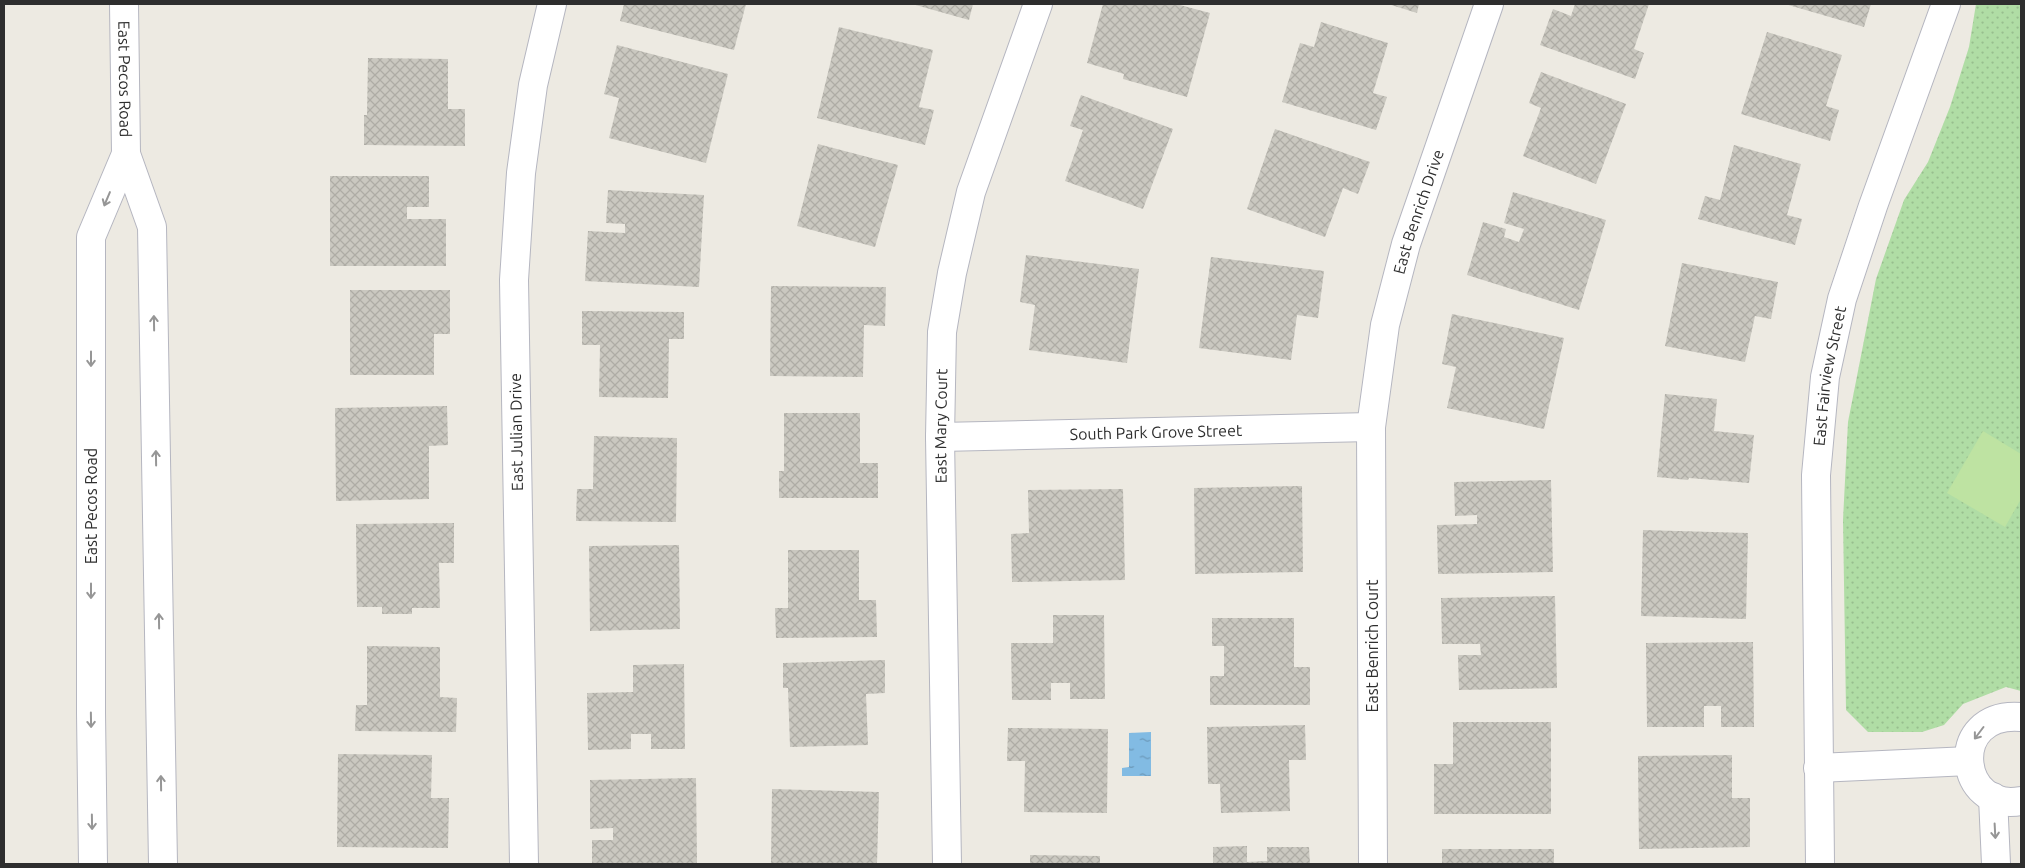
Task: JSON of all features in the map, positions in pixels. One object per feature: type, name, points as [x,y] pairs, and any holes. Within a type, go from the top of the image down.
[{"type":"street","name":"East Pecos Road","points":[[124,4],[126,154],[152,227],[163,864]]},
{"type":"street","name":"East Julian Drive","points":[[524,864],[514,280],[521,173],[533,85],[552,4]]},
{"type":"street","name":"East Mary Court","points":[[947,864],[940,437],[942,332],[952,273],[971,192],[1038,4]]},
{"type":"street","name":"East Benrich Drive","points":[[1371,428],[1385,325],[1406,244],[1489,4]]},
{"type":"street","name":"East Fairview Street","points":[[1820,864],[1816,475],[1825,377],[1842,299],[1873,206],[1946,4]]},
{"type":"street","name":"East Pecos Road","points":[[93,864],[91,713],[91,237],[126,154]]},
{"type":"street","name":"South Park Grove Street","points":[[940,437],[1371,428]]},
{"type":"street","name":"East Benrich Court","points":[[1371,428],[1373,864]]},
{"type":"street","points":[[2021,717],[1996,718],[1985,726],[1973,741],[1969,760],[1971,772],[1976,782],[1984,791],[2004,801],[2021,801]]},
{"type":"street","points":[[1818,768],[1969,760]]},
{"type":"street","points":[[1993,797],[1996,864]]},
{"type":"green space","points":[[1976,4],[2021,4],[2021,691],[2006,687],[1963,704],[1944,725],[1922,732],[1868,732],[1846,710],[1843,520],[1848,422],[1876,279],[1904,200],[1928,162],[1950,107],[1969,47]]},
{"type":"green space","points":[[1983,431],[2021,454],[2021,499],[2005,527],[1947,493]]},
{"type":"water","points":[[1151,732],[1151,776],[1122,776],[1122,768],[1129,767],[1129,733]]},
{"type":"building","points":[[624,4],[746,4],[734,50],[620,21]]},
{"type":"building","points":[[912,4],[973,4],[969,20]]},
{"type":"building","points":[[1103,4],[1176,4],[1210,13],[1187,97],[1123,79],[1124,74],[1087,63]]},
{"type":"building","points":[[1388,4],[1419,4],[1417,13]]},
{"type":"building","points":[[1575,4],[1649,4],[1634,49],[1644,53],[1635,79],[1540,45],[1553,9],[1571,16]]},
{"type":"building","points":[[1785,4],[1871,4],[1864,27]]},
{"type":"building","points":[[1321,22],[1388,43],[1373,93],[1387,97],[1376,130],[1282,102],[1300,43],[1314,47]]},
{"type":"building","points":[[839,27],[933,50],[919,107],[934,110],[925,145],[817,118]]},
{"type":"building","points":[[1767,32],[1842,55],[1826,106],[1839,110],[1830,141],[1741,114]]},
{"type":"building","points":[[617,45],[728,74],[706,163],[609,138],[619,98],[604,94]]},
{"type":"building","points":[[368,58],[448,59],[448,109],[465,109],[465,146],[364,145],[364,115],[367,115]]},
{"type":"building","points":[[1541,72],[1626,104],[1596,184],[1523,156],[1541,108],[1529,103]]},
{"type":"building","points":[[1081,95],[1173,129],[1143,209],[1065,181],[1083,130],[1070,126]]},
{"type":"building","points":[[1275,129],[1370,162],[1358,194],[1343,188],[1325,237],[1247,209]]},
{"type":"building","points":[[818,144],[898,165],[875,247],[797,226]]},
{"type":"building","points":[[1734,145],[1801,164],[1787,215],[1802,219],[1795,245],[1698,219],[1705,196],[1720,200]]},
{"type":"building","points":[[330,176],[429,176],[429,207],[407,207],[407,219],[446,219],[446,266],[330,266]]},
{"type":"building","points":[[608,190],[704,195],[699,287],[585,281],[588,231],[625,233],[625,224],[606,223]]},
{"type":"building","points":[[1513,192],[1606,220],[1579,310],[1467,275],[1483,222],[1506,229],[1504,237],[1519,242],[1524,229],[1504,223]]},
{"type":"building","points":[[1026,255],[1139,269],[1127,363],[1029,350],[1035,305],[1020,302]]},
{"type":"building","points":[[1211,257],[1324,271],[1318,318],[1297,315],[1291,360],[1199,348]]},
{"type":"building","points":[[1682,263],[1778,282],[1771,319],[1755,316],[1745,362],[1665,346]]},
{"type":"building","points":[[771,286],[886,287],[885,326],[864,325],[863,377],[770,376]]},
{"type":"building","points":[[350,290],[450,290],[450,334],[434,334],[434,375],[350,375]]},
{"type":"building","points":[[582,311],[684,312],[684,339],[669,339],[668,398],[599,397],[600,345],[582,345]]},
{"type":"building","points":[[1452,314],[1564,338],[1544,429],[1447,408],[1456,367],[1442,364]]},
{"type":"building","points":[[1665,394],[1717,399],[1714,431],[1754,435],[1749,483],[1657,477]]},
{"type":"building","points":[[447,406],[448,445],[429,446],[429,499],[336,501],[335,408]]},
{"type":"building","points":[[784,413],[860,413],[860,463],[878,463],[878,498],[779,498],[779,471],[784,471]]},
{"type":"building","points":[[594,436],[677,438],[676,522],[576,521],[577,489],[593,489]]},
{"type":"building","points":[[1551,480],[1553,572],[1438,574],[1437,525],[1477,524],[1477,515],[1455,516],[1454,482]]},
{"type":"building","points":[[1302,486],[1303,572],[1195,574],[1194,488]]},
{"type":"building","points":[[1123,489],[1125,580],[1012,582],[1011,534],[1029,533],[1028,490]]},
{"type":"building","points":[[454,523],[454,563],[439,563],[440,608],[412,608],[412,614],[382,614],[382,607],[357,607],[356,524]]},
{"type":"building","points":[[1643,530],[1748,533],[1746,619],[1641,616]]},
{"type":"building","points":[[679,545],[680,629],[590,631],[589,546]]},
{"type":"building","points":[[788,550],[859,550],[859,600],[876,600],[877,637],[776,638],[775,608],[788,608]]},
{"type":"building","points":[[1555,596],[1557,688],[1459,690],[1458,655],[1481,655],[1480,644],[1442,644],[1441,598]]},
{"type":"building","points":[[1053,615],[1104,615],[1105,699],[1070,699],[1070,683],[1051,683],[1051,700],[1012,700],[1011,643],[1053,643]]},
{"type":"building","points":[[1212,618],[1294,618],[1294,667],[1310,667],[1310,705],[1210,705],[1210,676],[1224,676],[1224,646],[1212,646]]},
{"type":"building","points":[[1753,642],[1754,727],[1721,727],[1721,706],[1704,706],[1704,727],[1647,727],[1646,643]]},
{"type":"building","points":[[367,646],[440,647],[440,697],[457,698],[456,732],[355,731],[356,705],[367,705]]},
{"type":"building","points":[[885,660],[885,693],[866,694],[868,745],[790,747],[788,688],[783,688],[783,663]]},
{"type":"building","points":[[684,664],[685,749],[651,749],[651,734],[631,734],[631,749],[588,750],[587,693],[633,692],[633,665]]},
{"type":"building","points":[[1453,722],[1551,722],[1551,814],[1434,814],[1434,764],[1453,764]]},
{"type":"building","points":[[1305,725],[1306,760],[1289,760],[1290,811],[1221,813],[1220,784],[1208,784],[1207,727]]},
{"type":"building","points":[[1008,728],[1108,729],[1107,813],[1024,812],[1025,761],[1007,761]]},
{"type":"building","points":[[338,754],[432,755],[431,798],[449,798],[448,848],[337,847]]},
{"type":"building","points":[[1732,755],[1732,798],[1750,798],[1750,847],[1639,849],[1638,756]]},
{"type":"building","points":[[696,778],[697,864],[592,864],[592,840],[613,840],[613,828],[590,829],[590,780]]},
{"type":"building","points":[[772,789],[879,792],[877,864],[771,864]]},
{"type":"building","points":[[1247,846],[1247,862],[1267,861],[1267,847],[1309,847],[1310,864],[1213,864],[1213,847]]},
{"type":"building","points":[[1442,849],[1554,849],[1554,864],[1442,864]]},
{"type":"building","points":[[1030,855],[1100,856],[1100,864],[1030,864]]}]
